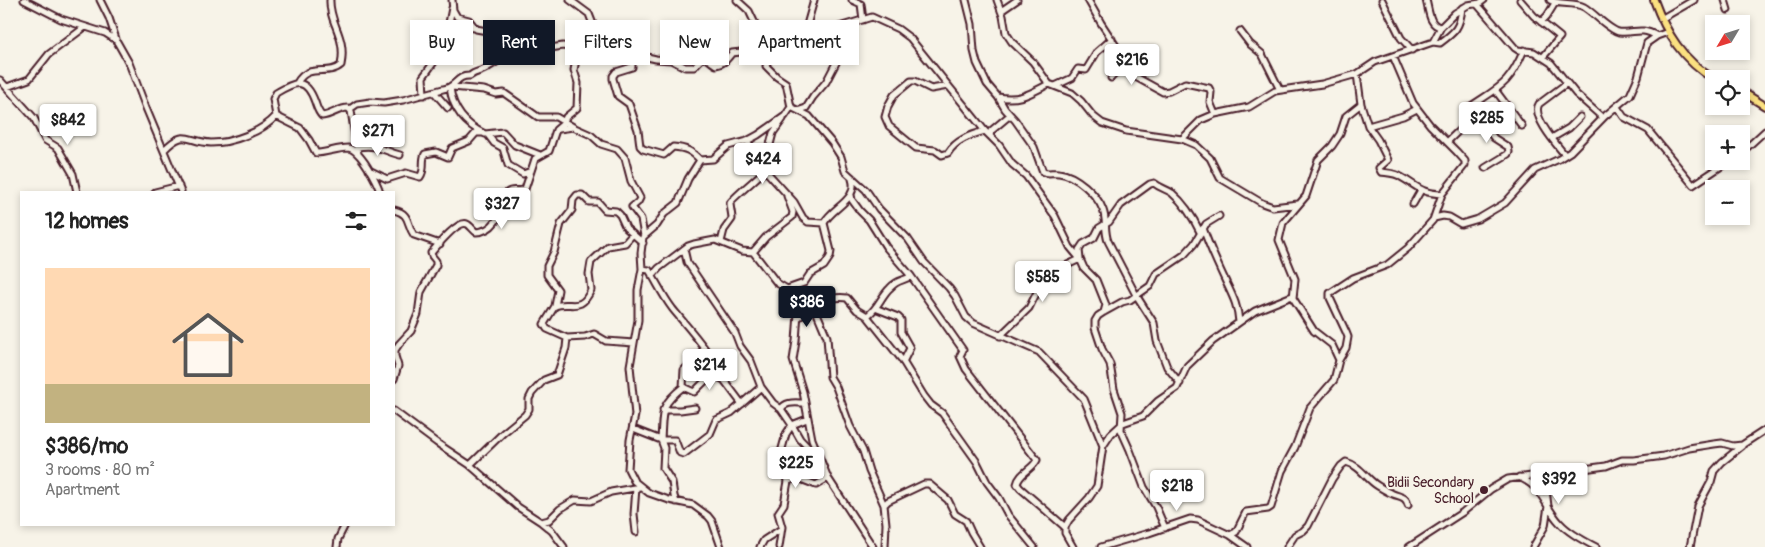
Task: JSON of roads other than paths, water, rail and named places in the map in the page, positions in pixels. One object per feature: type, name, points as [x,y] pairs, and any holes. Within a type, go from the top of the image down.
[{"type":"main road","points":[[1654,0],[1661,19],[1675,44],[1691,64],[1705,73]]},
{"type":"main road","points":[[1750,97],[1765,106]]},
{"type":"street","points":[[24,0],[56,18],[105,33],[116,40]]},
{"type":"street","points":[[100,0],[109,18],[116,40],[130,63],[146,108],[182,191]]},
{"type":"street","points":[[276,116],[274,95],[297,83],[301,76],[306,73],[335,69],[341,65],[343,49],[340,35],[331,13],[330,0]]},
{"type":"street","points":[[570,0],[589,14],[591,20]]},
{"type":"street","points":[[738,0],[750,11],[754,20]]},
{"type":"street","points":[[808,20],[814,0]]},
{"type":"street","points":[[852,0],[861,4],[863,20]]},
{"type":"street","points":[[966,0],[972,24],[974,51],[985,81],[1035,149],[1043,172],[1061,173],[1077,180],[1091,192],[1103,210],[1106,237],[1136,295],[1154,323],[1157,342],[1167,367],[1180,383]]},
{"type":"street","points":[[997,0],[1006,33],[1012,42],[1033,62],[1051,85],[1072,93],[1093,116],[1108,125],[1126,131],[1182,139],[1205,152],[1214,164],[1220,178],[1238,190],[1267,205],[1298,204]]},
{"type":"street","points":[[1001,11],[1017,0]]},
{"type":"street","points":[[1088,0],[1134,76],[1160,91],[1166,92],[1185,83],[1210,89],[1212,92],[1210,102],[1215,114]]},
{"type":"street","points":[[1382,0],[1398,33],[1412,50]]},
{"type":"street","points":[[1426,0],[1431,20],[1435,26],[1441,27]]},
{"type":"street","points":[[1433,42],[1441,27],[1462,8],[1484,0]]},
{"type":"street","points":[[1520,0],[1560,38],[1543,57]]},
{"type":"street","points":[[1661,19],[1694,0]]},
{"type":"street","points":[[1725,0],[1728,10]]},
{"type":"street","points":[[1541,22],[1547,16],[1552,1],[1578,4],[1591,11],[1618,32],[1645,30],[1657,36]]},
{"type":"street","points":[[452,3],[456,16],[469,20],[476,28]]},
{"type":"street","points":[[450,20],[452,3]]},
{"type":"street","points":[[1477,4],[1515,48],[1543,57],[1558,69],[1576,94],[1603,118]]},
{"type":"street","points":[[1182,139],[1201,120],[1215,114],[1249,107],[1273,92],[1322,84],[1357,74],[1370,64],[1433,42],[1440,43],[1455,31],[1461,20],[1462,8]]},
{"type":"street","points":[[800,110],[806,108],[826,82],[838,59],[836,47],[839,40],[839,27],[877,18],[906,35],[984,131],[999,145],[1012,164],[1026,176],[1055,216],[1068,243],[1084,268],[1097,283],[1106,305],[1104,312]]},
{"type":"street","points":[[7,87],[29,79],[49,54],[85,27]]},
{"type":"street","points":[[473,28],[483,30]]},
{"type":"street","points":[[1240,31],[1250,44],[1262,54],[1280,90]]},
{"type":"street","points":[[1434,218],[1449,217],[1461,224],[1478,219],[1506,203],[1535,170],[1565,155],[1632,92],[1645,47],[1650,40],[1668,32]]},
{"type":"street","points":[[998,98],[1021,98],[1072,78],[1078,69],[1086,70],[1096,52],[1112,39]]},
{"type":"street","points":[[1485,168],[1508,154],[1509,149],[1473,117],[1469,110],[1471,106],[1496,91],[1510,77],[1524,50]]},
{"type":"street","points":[[650,57],[671,60],[685,67],[694,67],[700,60],[705,58],[718,65],[726,61],[732,53],[739,52]]},
{"type":"street","points":[[1230,535],[1236,532],[1246,512],[1271,507],[1282,471],[1296,447],[1310,408],[1334,380],[1339,360],[1346,348],[1348,337],[1330,298],[1330,294],[1353,278],[1391,263],[1408,248],[1434,218],[1442,194],[1465,165],[1462,158],[1413,103],[1393,56]]},
{"type":"street","points":[[1111,78],[1125,63]]},
{"type":"street","points":[[424,95],[423,76],[432,65]]},
{"type":"street","points":[[482,133],[461,117],[451,97],[451,87],[457,79],[470,76],[491,65]]},
{"type":"street","points":[[395,350],[411,331],[418,314],[421,292],[436,265],[436,261],[431,253],[448,233],[463,224],[467,224],[477,232],[485,230],[495,223],[504,206],[508,192],[510,190],[524,190],[535,159],[549,151],[556,130],[578,105],[578,83],[574,70],[575,65]]},
{"type":"street","points":[[632,65],[632,67],[616,72],[613,79],[618,96],[629,104],[638,130],[640,146],[646,151],[661,155],[674,148],[684,148],[691,151],[700,160],[713,159],[728,146],[747,141],[785,116]]},
{"type":"street","points":[[721,242],[724,230],[732,219],[731,200],[766,170],[772,133],[791,107],[786,83],[776,77],[766,65]]},
{"type":"street","points":[[1357,74],[1361,104],[1368,126],[1378,140],[1388,160],[1379,168],[1381,172],[1401,177],[1421,190],[1432,194],[1442,194]]},
{"type":"street","points":[[0,80],[34,118],[45,140],[59,150],[73,174],[77,191]]},
{"type":"street","points":[[948,86],[930,88],[911,81],[895,94],[891,100],[885,116],[888,126],[916,148],[935,150],[942,155],[948,153],[952,146],[968,136],[984,131]]},
{"type":"street","points":[[297,83],[307,87],[318,112],[322,116],[342,108],[350,109],[357,104],[403,100],[451,87],[484,90],[496,94],[504,93],[538,117],[552,117],[564,121],[591,135],[601,144],[616,148],[625,158],[631,181],[640,198],[632,207],[641,219],[644,236],[642,269],[638,290],[638,320],[630,372],[635,410],[628,469],[638,488],[634,504],[636,532]]},
{"type":"street","points":[[1565,155],[1537,114],[1537,108],[1539,104],[1567,83]]},
{"type":"street","points":[[1496,91],[1522,126]]},
{"type":"street","points":[[434,92],[448,108]]},
{"type":"street","points":[[1339,360],[1332,345],[1314,331],[1292,296],[1294,279],[1278,240],[1283,223],[1290,217],[1309,190],[1318,160],[1332,146],[1340,134],[1346,116],[1361,104]]},
{"type":"street","points":[[791,107],[800,110],[810,118],[832,143],[842,159],[844,169],[866,190],[879,209],[908,239],[924,262],[954,293],[969,321],[1000,336],[1037,350],[1081,395],[1103,446]]},
{"type":"street","points":[[1617,107],[1624,117],[1648,130],[1693,185],[1716,170]]},
{"type":"street","points":[[350,109],[358,154]]},
{"type":"street","points":[[1368,126],[1402,116],[1417,109]]},
{"type":"street","points":[[990,136],[991,130],[1010,115]]},
{"type":"street","points":[[164,150],[180,138],[210,143],[239,138],[276,116]]},
{"type":"street","points":[[276,116],[302,130],[316,153],[348,148],[358,154],[377,183],[380,191]]},
{"type":"street","points":[[1447,142],[1473,117]]},
{"type":"street","points":[[1552,138],[1569,128],[1580,117]]},
{"type":"street","points":[[556,130],[574,127]]},
{"type":"street","points":[[1750,145],[1765,131]]},
{"type":"street","points":[[369,170],[387,179],[406,173],[420,177],[424,170],[425,154],[436,152],[448,157],[452,148],[469,141],[476,133],[503,132],[515,145],[540,156]]},
{"type":"street","points":[[488,134],[494,143],[503,148],[508,165],[523,174],[532,171]]},
{"type":"street","points":[[747,141],[766,170],[794,202],[804,220],[824,223]]},
{"type":"street","points":[[357,147],[378,146],[400,155]]},
{"type":"street","points":[[644,236],[657,225],[664,214],[678,203],[688,179],[700,160]]},
{"type":"street","points":[[787,289],[804,283],[812,273],[822,267],[830,258],[831,251],[824,223],[851,195],[854,189],[852,178]]},
{"type":"street","points":[[1080,259],[1079,250],[1083,244],[1094,239],[1100,228],[1109,222],[1121,205],[1153,183],[1172,194],[1185,206],[1201,230],[1234,297],[1239,322]]},
{"type":"street","points":[[159,191],[179,186]]},
{"type":"street","points":[[1413,204],[1421,190]]},
{"type":"street","points":[[753,252],[766,238],[792,217],[792,209],[785,191]]},
{"type":"street","points":[[634,343],[606,341],[594,334],[586,337],[567,338],[547,329],[544,324],[555,306],[558,290],[546,275],[547,266],[554,252],[561,224],[573,208],[573,200],[577,195],[582,195],[588,202],[598,202],[605,210],[616,211],[620,215],[625,227],[643,243]]},
{"type":"street","points":[[851,195],[856,206],[869,220],[886,247],[911,276],[963,350],[960,356],[966,369],[1037,460],[1018,479],[1018,486],[1065,527]]},
{"type":"street","points":[[395,210],[402,213],[407,218],[414,235],[440,244]]},
{"type":"street","points":[[1166,528],[1144,487],[1121,430],[1122,413],[1114,389],[1111,367],[1103,352],[1096,328],[1096,319],[1104,312],[1152,284],[1156,274],[1184,254],[1194,244],[1201,230],[1209,221],[1219,216]]},
{"type":"street","points":[[555,306],[562,304],[574,306],[580,304],[590,292],[592,286],[589,274],[591,262],[608,246],[625,243],[632,235]]},
{"type":"street","points":[[652,276],[659,268],[684,249],[694,244],[715,240],[742,251],[753,252],[777,283],[787,289],[790,300],[797,312],[793,360],[803,392],[812,439],[828,478],[873,547]]},
{"type":"street","points":[[684,249],[688,262],[735,333],[740,346],[751,361],[761,387],[792,424],[797,436],[822,462]]},
{"type":"street","points":[[1000,336],[1029,308],[1039,288],[1061,268],[1080,259]]},
{"type":"street","points":[[642,269],[648,269],[668,303],[698,338],[717,369],[717,376]]},
{"type":"street","points":[[867,316],[896,282],[911,276]]},
{"type":"street","points":[[1073,547],[1065,533],[1065,527],[1097,486],[1103,446],[1110,434],[1120,426],[1143,416],[1158,401],[1174,391],[1193,360],[1213,341],[1255,312],[1292,296]]},
{"type":"street","points":[[798,318],[829,298],[845,297],[856,309],[867,316],[903,362],[924,396],[932,406],[942,412],[977,462],[1008,515],[1034,547]]},
{"type":"street","points":[[814,306],[827,337],[830,377],[840,396],[850,426],[863,451],[869,471],[884,505],[886,524],[885,547]]},
{"type":"street","points":[[875,308],[900,320],[901,332],[910,348],[903,362]]},
{"type":"street","points":[[470,465],[502,433],[525,414],[529,409],[532,394],[544,380],[557,375],[566,348],[567,338]]},
{"type":"street","points":[[676,502],[672,482],[663,468],[664,448],[661,440],[663,410],[669,398],[683,387],[684,370],[704,349]]},
{"type":"street","points":[[395,356],[398,366],[395,376]]},
{"type":"street","points":[[683,387],[690,392],[694,392],[708,378],[717,376],[724,380],[742,404]]},
{"type":"street","points":[[633,429],[661,440],[674,440],[677,443],[678,451],[682,454],[686,453],[710,434],[716,420],[731,413],[761,387]]},
{"type":"street","points":[[780,409],[784,404],[804,403]]},
{"type":"street","points":[[663,410],[695,408]]},
{"type":"street","points":[[395,412],[470,465],[518,507],[552,531],[564,547]]},
{"type":"street","points":[[780,547],[782,528],[778,513],[784,504],[788,481],[783,471],[780,454],[786,434],[792,424],[807,419]]},
{"type":"street","points":[[1690,547],[1698,506],[1711,482],[1714,471],[1742,445],[1765,430]]},
{"type":"street","points":[[1409,547],[1463,512],[1508,479],[1546,473],[1577,471],[1612,465],[1622,460],[1664,456],[1689,448],[1714,444],[1742,445]]},
{"type":"street","points":[[1287,547],[1295,534],[1306,528],[1332,479],[1346,462],[1363,472],[1378,486],[1393,495],[1403,497],[1407,500],[1408,505]]},
{"type":"street","points":[[1533,547],[1545,526],[1548,506],[1546,473]]},
{"type":"street","points":[[1518,477],[1538,490],[1552,514],[1564,528],[1596,547]]},
{"type":"street","points":[[788,481],[798,478],[816,485],[828,478]]},
{"type":"street","points":[[884,505],[888,501],[924,484],[929,484],[948,500],[955,514],[966,521],[980,547]]},
{"type":"street","points":[[541,522],[549,520],[560,509],[575,500],[591,501],[611,492],[638,488],[653,495],[693,505],[712,521],[721,546]]},
{"type":"street","points":[[1101,547],[1166,528],[1187,519],[1194,519],[1230,535],[1247,547]]},
{"type":"street","points":[[337,547],[344,526]]},
{"type":"street","points":[[760,547],[764,540],[782,528]]},
{"type":"place","name":"Bidii Secondary School","points":[[1484,490]]}]
